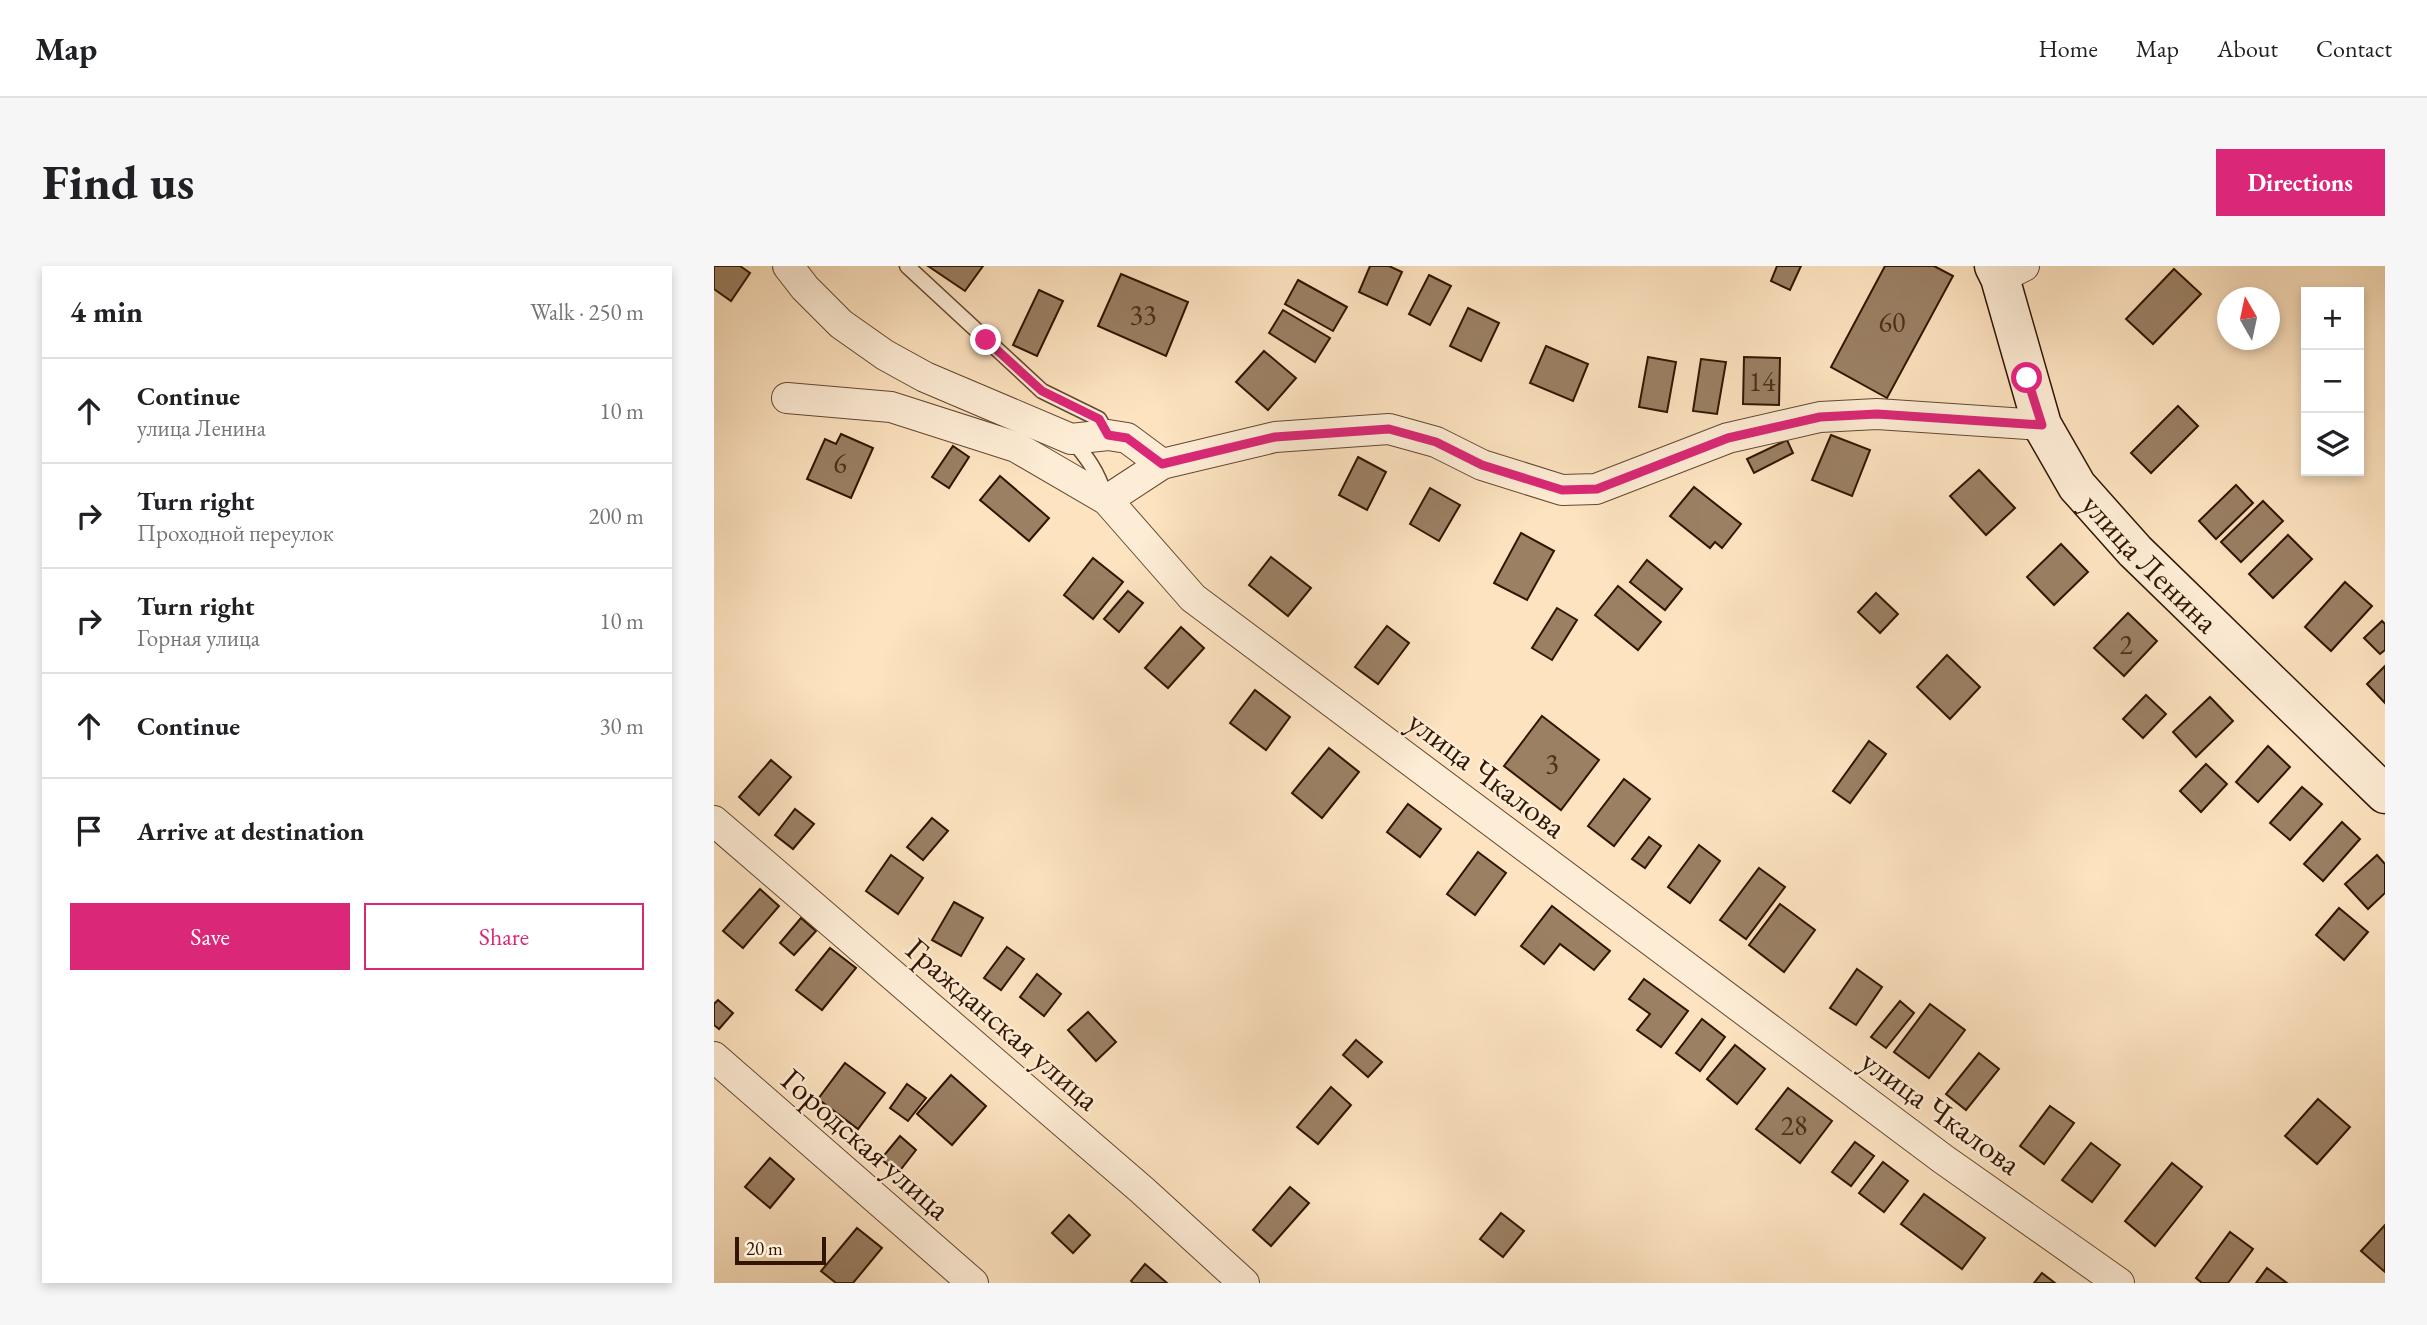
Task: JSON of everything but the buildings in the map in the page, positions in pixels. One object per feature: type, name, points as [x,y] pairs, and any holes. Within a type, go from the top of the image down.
[{"type":"main road","name":"улица Ленина","points":[[2006,270],[2042,425],[2077,486],[2135,551],[2385,794]]},
{"type":"street","points":[[788,266],[805,288],[841,324],[884,355],[925,377],[1071,439],[1108,435],[1127,438],[1162,464]]},
{"type":"street","name":"улица Чкалова","points":[[787,398],[891,407],[1016,447],[1107,500],[1193,598],[1943,1159],[2119,1283]]},
{"type":"street","points":[[1107,500],[1162,464],[1275,437],[1389,429],[1436,442],[1482,465],[1562,490],[1597,489],[1728,438],[1820,417],[1877,414],[2042,425]]},
{"type":"street","name":"Гражданская улица","points":[[714,821],[1142,1190],[1244,1283]]},
{"type":"street","name":"Городская улица","points":[[714,1057],[973,1283]]},
{"type":"lane","points":[[907,266],[1042,391],[1099,419],[1108,435]]},
{"type":"lane","points":[[1071,439],[1099,475],[1107,500]]},
{"type":"route","points":[[986,340],[1042,391],[1099,419],[1108,435],[1127,438],[1162,464],[1275,437],[1389,429],[1436,442],[1482,465],[1562,490],[1597,489],[1728,438],[1820,417],[1877,414],[2042,425],[2027,378]]}]
